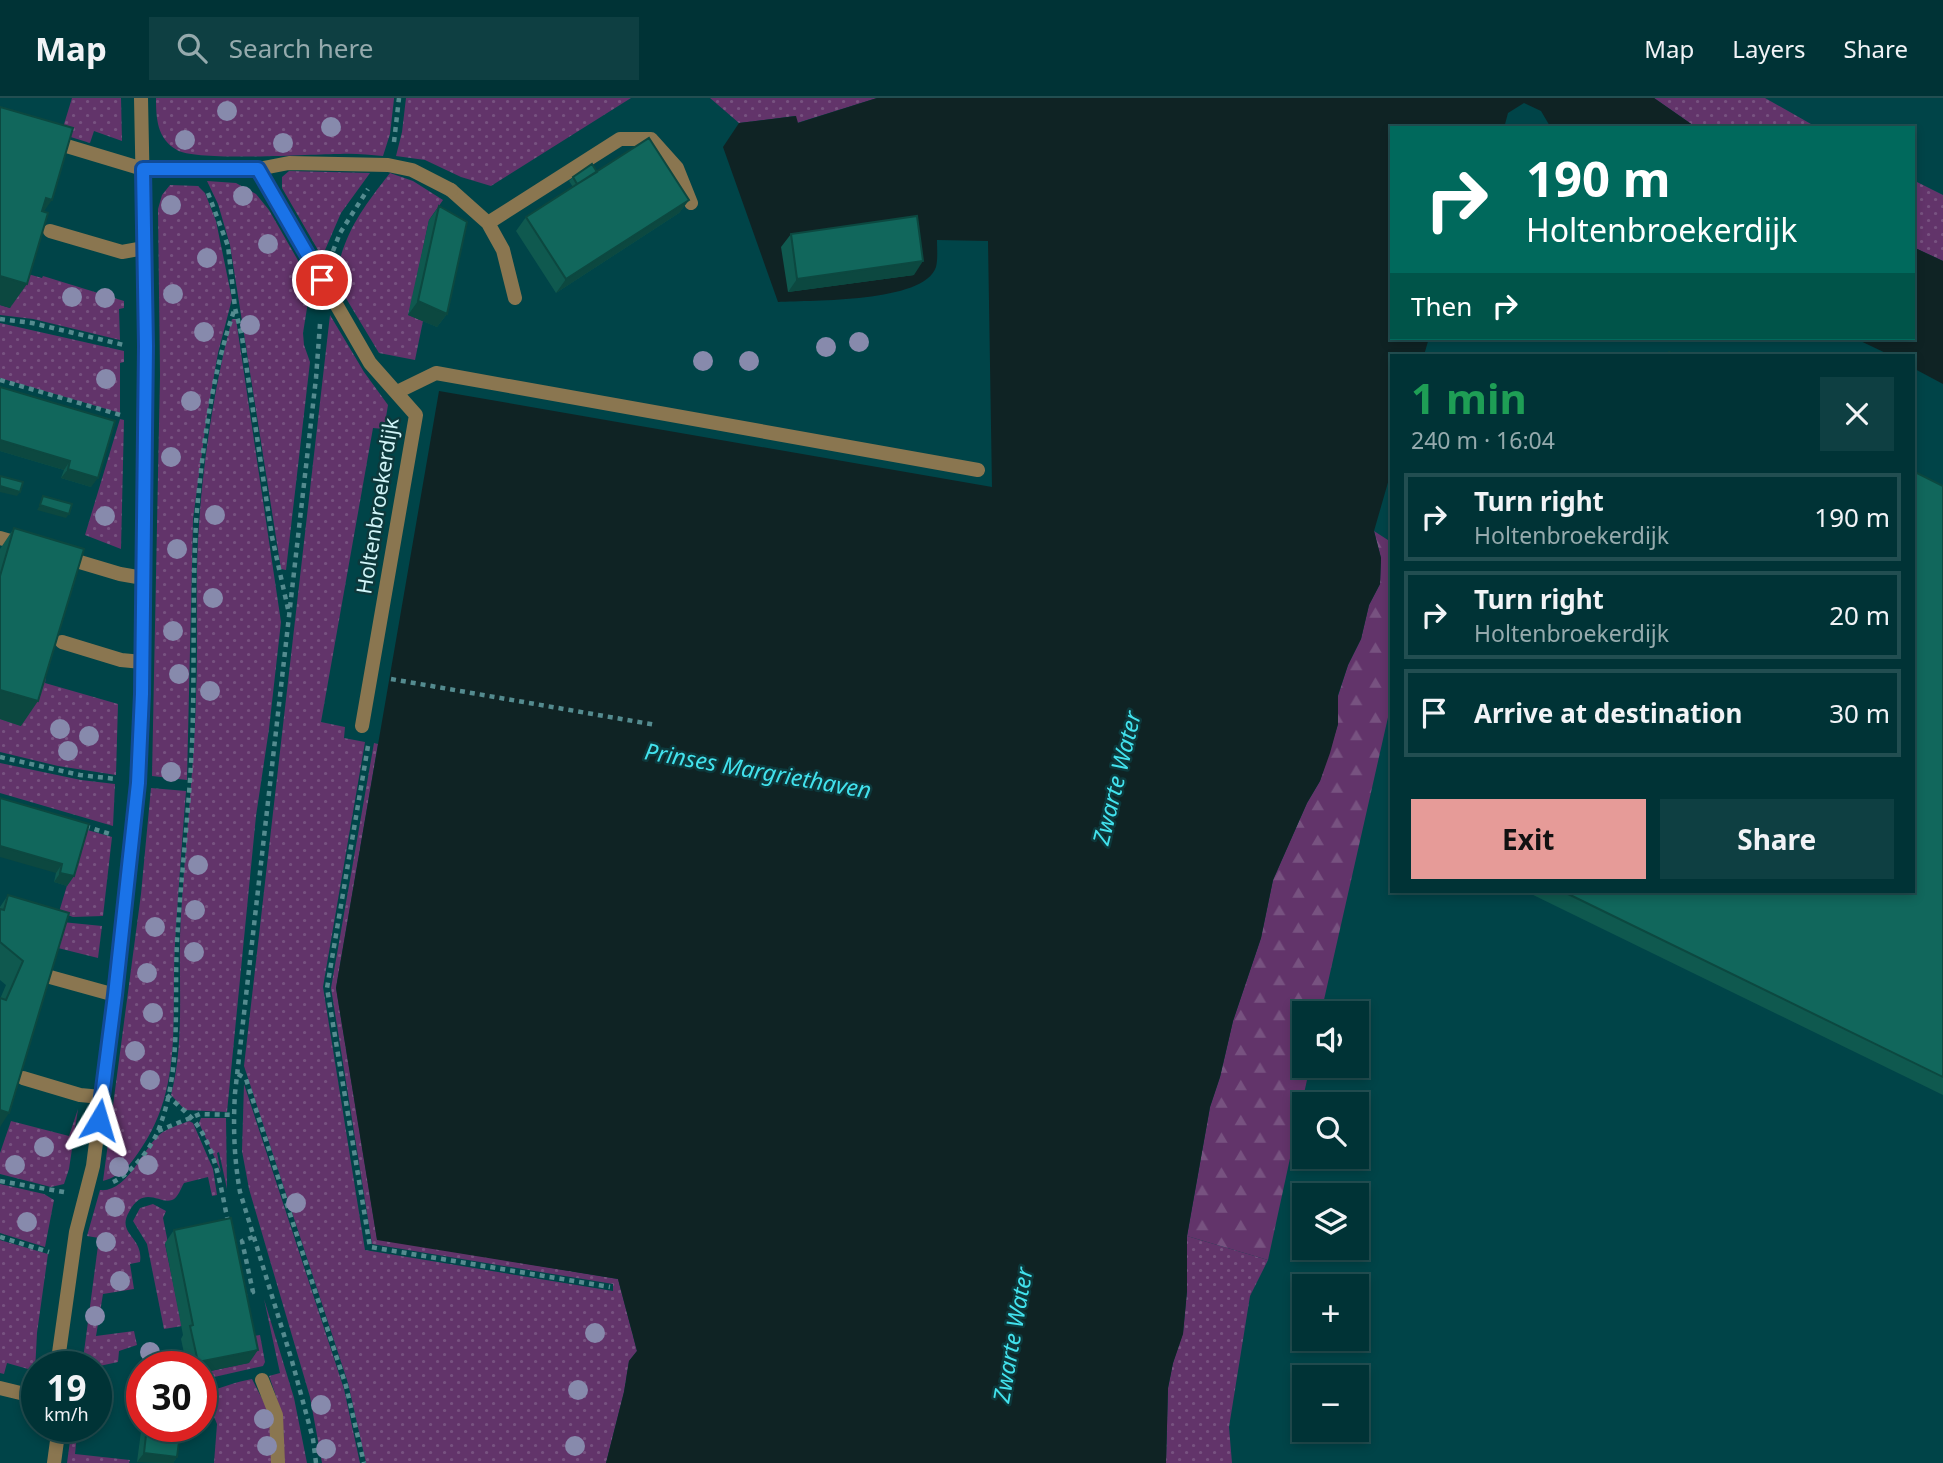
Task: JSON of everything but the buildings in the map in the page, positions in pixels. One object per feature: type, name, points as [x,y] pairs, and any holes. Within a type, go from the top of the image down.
[{"type":"street","points":[[59,1351],[75,1232],[93,1166],[138,783],[146,346],[141,98]]},
{"type":"street","points":[[37,138],[143,169],[258,169],[289,163],[388,164],[412,170],[451,190],[488,223],[503,250],[515,298]]},
{"type":"street","points":[[488,223],[620,139],[651,139],[677,169],[691,203]]},
{"type":"street","name":"Holtenbroekerdijk","points":[[258,169],[370,363],[416,415],[362,726]]},
{"type":"street","points":[[50,231],[122,252],[144,248]]},
{"type":"street","points":[[397,392],[436,373],[978,470]]},
{"type":"street","points":[[0,538],[120,574],[143,578]]},
{"type":"street","points":[[62,642],[121,660],[142,662]]},
{"type":"street","points":[[50,977],[115,995]]},
{"type":"street","points":[[23,1078],[80,1095],[101,1097]]},
{"type":"street","points":[[262,1380],[276,1415],[278,1463]]},
{"type":"street","points":[[0,1388],[21,1393]]},
{"type":"street","points":[[54,1463],[57,1442]]},
{"type":"path","points":[[322,280],[340,233],[354,209],[388,164],[396,136],[399,98]]},
{"type":"path","points":[[209,169],[204,184],[228,247],[235,308],[242,338],[272,537],[289,613]]},
{"type":"path","points":[[0,1181],[87,1190],[117,1180],[132,1167],[158,1132],[172,1081],[176,1039],[177,942],[191,747],[196,522],[221,348],[235,308]]},
{"type":"path","points":[[0,319],[32,323],[124,345],[146,346]]},
{"type":"path","points":[[316,1463],[313,1440],[292,1361],[240,1192],[234,1115],[316,378],[320,321]]},
{"type":"path","points":[[0,380],[145,423]]},
{"type":"path","points":[[389,679],[656,725]]},
{"type":"path","points":[[362,726],[369,740],[327,988],[370,1247],[610,1287]]},
{"type":"path","points":[[0,757],[80,775],[138,783]]},
{"type":"path","points":[[79,824],[132,840]]},
{"type":"path","points":[[237,1073],[246,1079],[346,1386],[364,1463]]},
{"type":"path","points":[[167,1095],[196,1124],[216,1168],[230,1231]]},
{"type":"path","points":[[158,1132],[190,1117],[206,1113],[234,1115]]},
{"type":"path","points":[[0,1237],[72,1259]]},
{"type":"path","points":[[242,1281],[244,1294],[253,1292],[242,1241],[253,1237]]},
{"type":"green space","points":[[72,98],[121,98],[122,141],[94,131],[90,143],[61,134]]},
{"type":"green space","points":[[156,98],[394,99],[390,134],[383,156],[345,154],[230,157],[189,154],[170,145],[159,127]]},
{"type":"green space","points":[[406,98],[631,98],[491,186],[461,177],[425,160],[396,156]]},
{"type":"green space","points":[[710,98],[877,98],[797,123],[795,116],[739,123]]},
{"type":"green space","points":[[1654,98],[1765,98],[1814,126],[1694,126]]},
{"type":"green space","points":[[289,171],[370,173],[341,213],[322,257],[282,188],[282,177]]},
{"type":"green space","points":[[390,173],[413,181],[443,200],[429,220],[409,315],[423,321],[415,360],[379,353],[335,280],[343,249],[355,223]]},
{"type":"green space","points":[[207,181],[236,183],[256,194],[269,210],[311,283],[303,333],[310,362],[286,570],[281,569],[230,245],[218,204]]},
{"type":"green space","points":[[1915,181],[1943,195],[1943,261],[1915,248]]},
{"type":"green space","points":[[170,185],[198,186],[205,193],[216,221],[232,299],[218,353],[193,519],[187,780],[152,776],[160,375],[158,209],[162,195]]},
{"type":"green space","points":[[21,272],[42,278],[43,276],[124,301],[124,308],[119,309],[120,340],[33,319],[0,315],[0,305],[10,308]]},
{"type":"green space","points":[[330,315],[364,372],[388,405],[384,429],[373,428],[321,722],[345,727],[344,738],[365,742],[323,987],[365,1250],[613,1291],[613,1284],[372,1244],[331,988],[374,743],[378,744],[336,988],[377,1239],[618,1279],[637,1351],[629,1361],[606,1463],[366,1463],[348,1383],[244,1066]]},
{"type":"green space","points":[[232,319],[236,319],[281,622],[256,816],[227,1112],[185,1110],[171,1095],[180,1028],[181,915],[195,725],[200,505],[213,410]]},
{"type":"green space","points":[[0,323],[124,351],[124,362],[120,363],[120,413],[0,378]]},
{"type":"green space","points":[[120,419],[124,420],[121,549],[85,535]]},
{"type":"green space","points":[[1374,531],[1390,541],[1390,708],[1324,1001],[1292,1001],[1292,1078],[1307,1078],[1304,1092],[1292,1092],[1292,1149],[1268,1260],[1187,1236],[1210,1107],[1233,1021],[1261,938],[1273,880],[1307,803],[1320,781],[1338,724],[1338,696],[1348,665],[1361,639],[1369,605],[1380,584],[1381,558]]},
{"type":"green space","points":[[44,675],[45,683],[118,704],[116,775],[58,766],[0,752],[0,719]]},
{"type":"green space","points":[[0,763],[81,780],[115,784],[113,826],[0,793]]},
{"type":"green space","points":[[151,788],[186,791],[169,1075],[155,1124],[142,1147],[126,1168],[103,1181],[141,894]]},
{"type":"green space","points":[[84,829],[112,837],[103,916],[73,917],[59,912]]},
{"type":"green space","points":[[62,922],[102,926],[98,958],[54,947]]},
{"type":"green space","points":[[244,1084],[344,1389],[360,1463],[322,1463],[310,1397],[249,1189],[242,1151]]},
{"type":"green space","points":[[78,1109],[69,1169],[64,1184],[51,1187],[0,1174],[0,1153],[11,1121],[69,1136]]},
{"type":"green space","points":[[201,1118],[226,1118],[227,1189],[219,1152],[221,1172],[199,1123]]},
{"type":"green space","points":[[189,1121],[193,1123],[213,1169],[217,1195],[212,1196],[208,1177],[184,1183],[172,1200],[152,1197],[140,1199],[129,1212],[126,1226],[140,1254],[140,1262],[130,1264],[134,1289],[103,1294],[96,1336],[134,1331],[137,1345],[119,1351],[118,1362],[112,1363],[112,1351],[84,1351],[99,1238],[87,1236],[100,1190],[110,1189],[126,1178],[159,1135]]},
{"type":"green space","points":[[0,1184],[44,1194],[54,1200],[45,1247],[0,1233]]},
{"type":"green space","points":[[153,1204],[166,1211],[163,1218],[168,1243],[165,1244],[182,1326],[164,1329],[147,1244],[133,1221],[140,1208]]},
{"type":"green space","points":[[1187,1236],[1268,1260],[1250,1296],[1229,1427],[1232,1463],[1166,1463],[1168,1388],[1183,1333],[1187,1291]]},
{"type":"green space","points":[[0,1240],[48,1254],[36,1351],[21,1351],[21,1367],[7,1363],[4,1374],[0,1373]]},
{"type":"green space","points":[[264,1299],[294,1398],[307,1463],[283,1463],[282,1419],[269,1376],[280,1373]]},
{"type":"green space","points":[[260,1335],[265,1362],[263,1366],[217,1376],[217,1370],[248,1363],[243,1338]]},
{"type":"green space","points":[[252,1379],[269,1412],[272,1463],[214,1463],[217,1442],[217,1389]]},
{"type":"green space","points":[[70,1442],[76,1442],[75,1454],[130,1460],[129,1463],[67,1463]]},
{"type":"water","points":[[877,98],[1654,98],[1694,126],[1550,126],[1541,111],[1524,103],[1508,113],[1505,126],[1390,126],[1390,340],[1428,340],[1424,354],[1390,354],[1390,475],[1374,531],[1381,558],[1380,584],[1369,605],[1361,639],[1348,665],[1338,695],[1338,724],[1320,781],[1307,803],[1273,880],[1261,938],[1233,1021],[1210,1107],[1187,1236],[1187,1291],[1183,1334],[1168,1388],[1166,1463],[606,1463],[629,1361],[637,1351],[618,1279],[377,1240],[336,988],[439,391],[992,487],[988,241],[937,240],[936,267],[927,279],[911,287],[890,293],[840,300],[778,302],[723,147],[739,123],[796,116],[798,123]]},
{"type":"water","points":[[1915,248],[1943,261],[1943,384],[1915,369],[1915,354],[1888,354],[1858,340],[1915,340]]},
{"type":"route","points":[[99,1120],[138,783],[142,694],[146,346],[143,169],[258,169],[322,280]]},
{"type":"water label","name":"Prinses Margriethaven","points":[[758,771]]},
{"type":"water label","name":"Zwarte Water","points":[[1117,778]]},
{"type":"water label","name":"Zwarte Water","points":[[1013,1335]]}]
